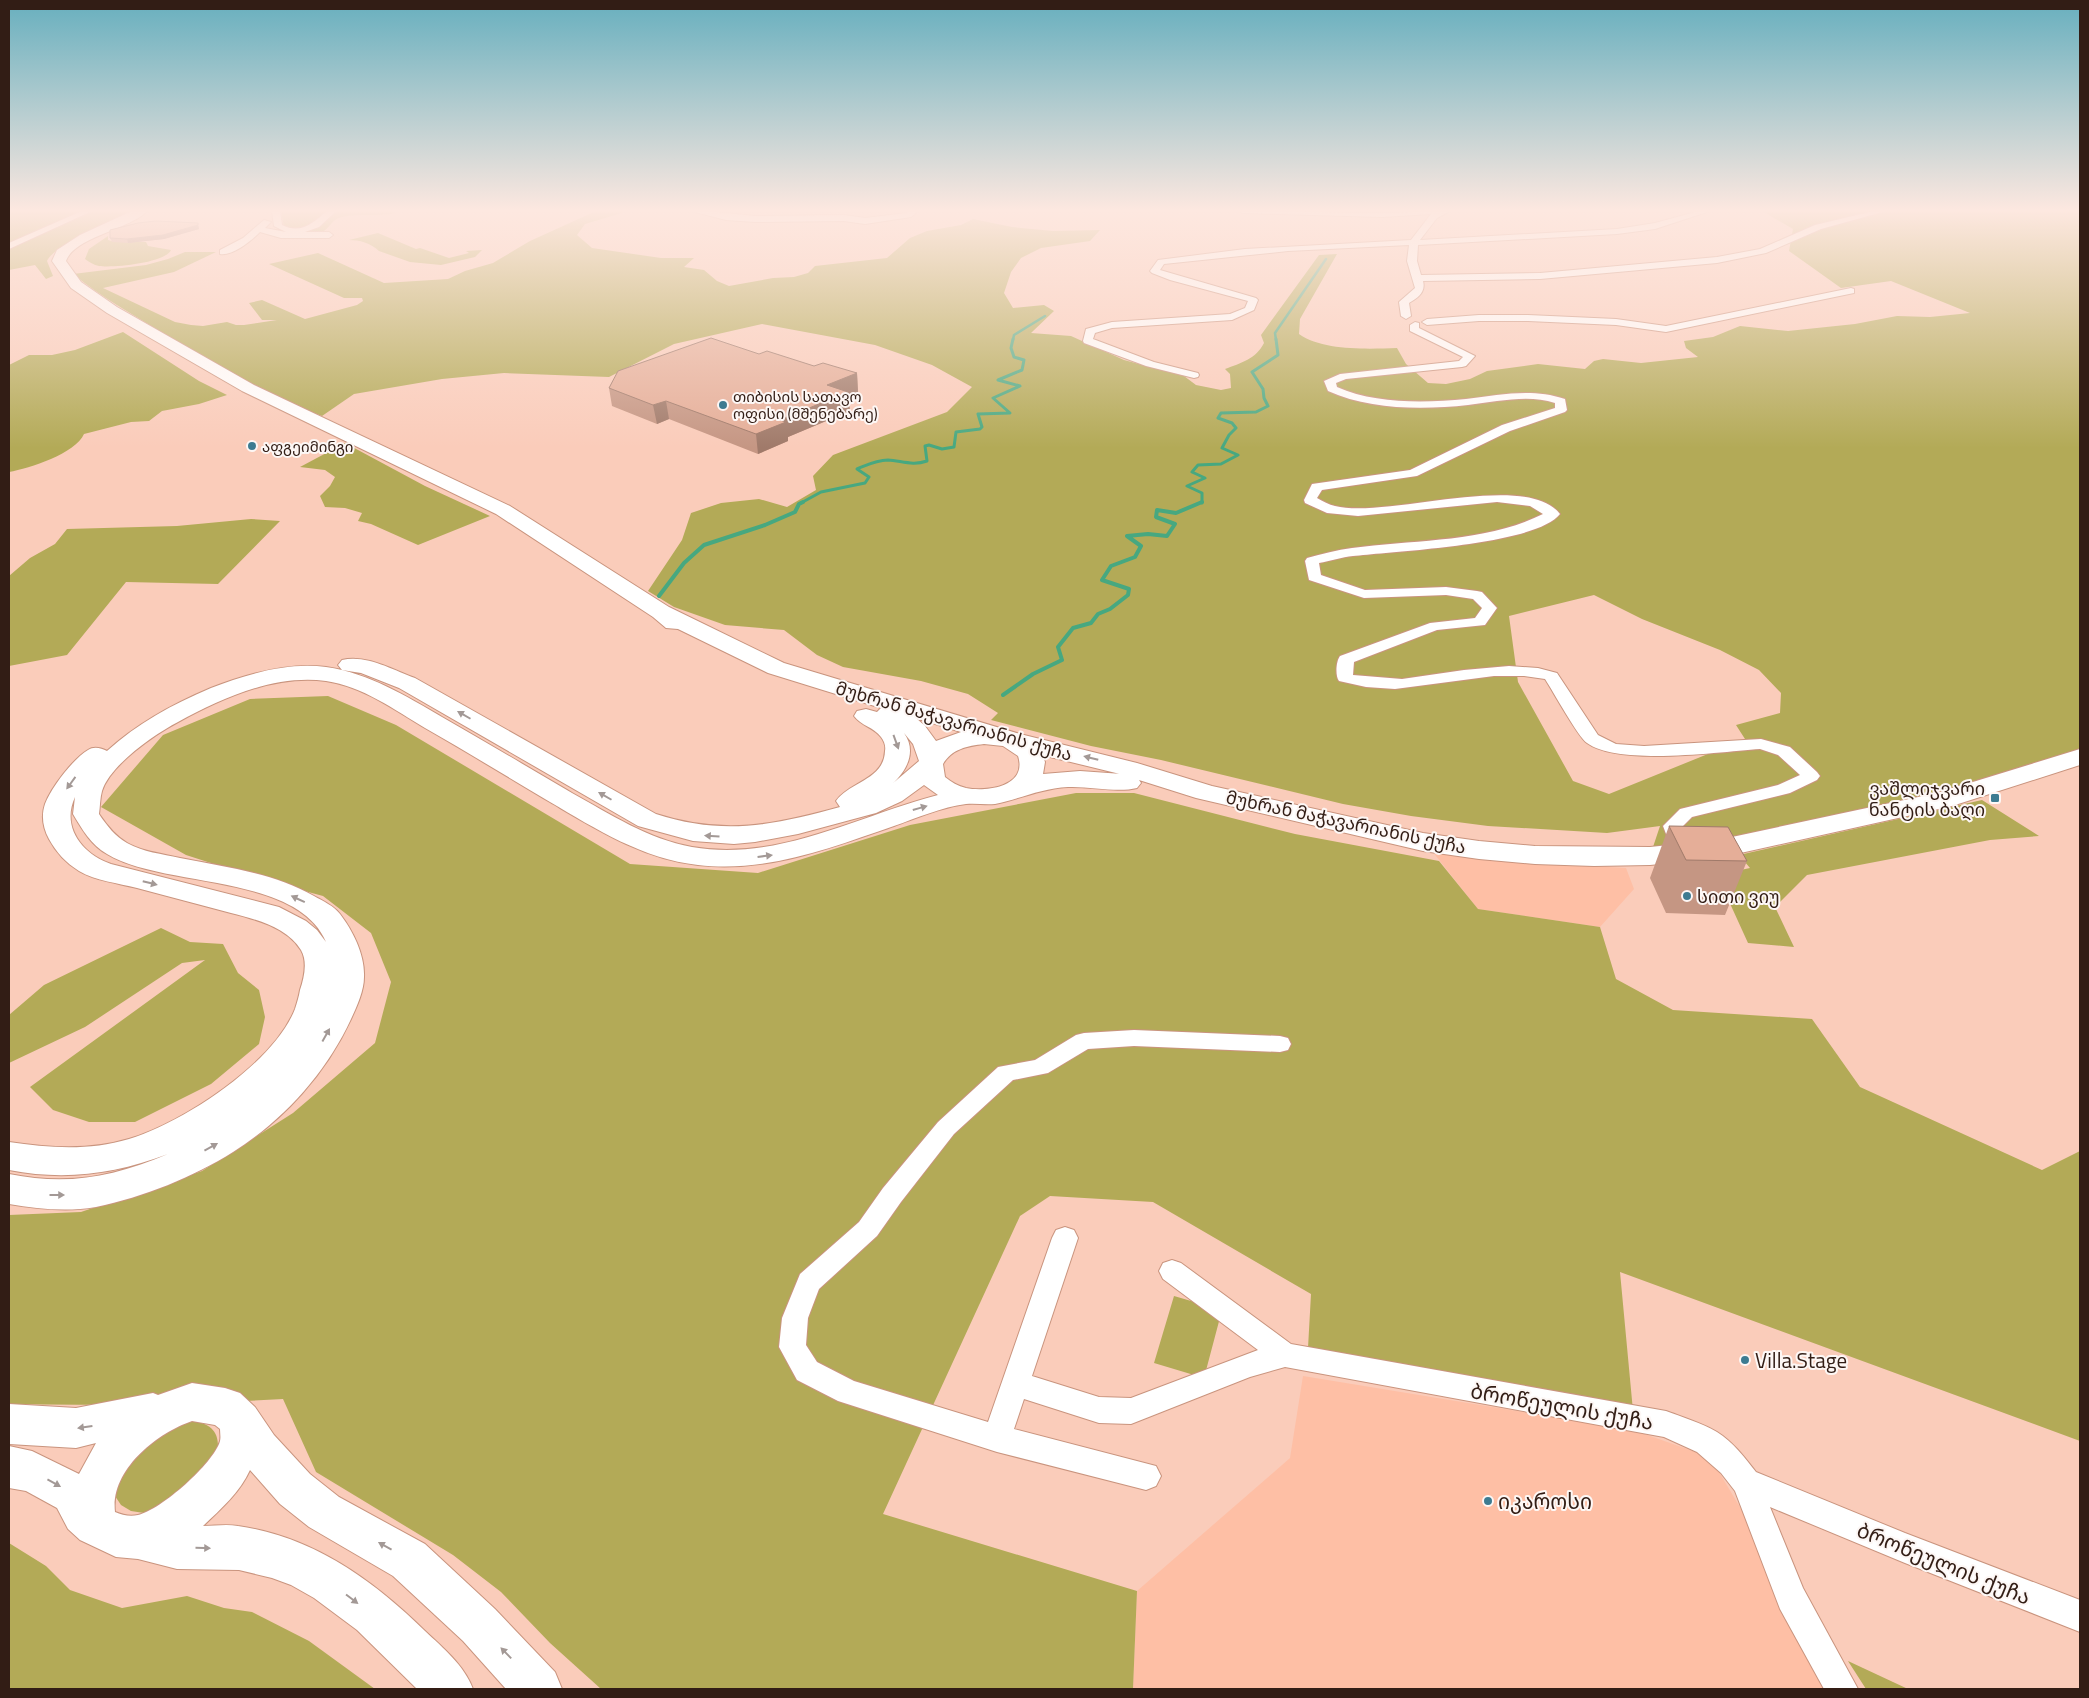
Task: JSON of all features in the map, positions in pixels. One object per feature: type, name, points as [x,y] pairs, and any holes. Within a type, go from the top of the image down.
[{"type":"main road","name":"მუხრან მაჭავარიანის ქუჩა","points":[[82,290],[112,310],[248,388],[503,510],[661,612],[687,634],[760,670],[888,713],[904,721],[919,732],[927,746],[930,763]]},
{"type":"main road","name":"მუხრან მაჭავარიანის ქუჩა","points":[[661,612],[689,624],[745,655],[783,671],[1012,740],[1128,768],[1205,792],[1448,846],[1558,856],[1620,857],[1718,850],[1943,800],[2080,757]]},
{"type":"main road","points":[[687,634],[699,646],[717,659],[748,675],[860,713],[887,726],[894,734],[899,751],[898,759],[885,776],[876,785],[812,823]]},
{"type":"main road","points":[[9,1156],[49,1161],[90,1162],[136,1152],[175,1137],[221,1108],[264,1075],[293,1040],[316,1000],[320,962],[308,937],[284,920],[251,908],[97,869],[74,855],[59,836],[58,803],[81,770],[112,740],[149,712],[179,696],[215,681],[293,662],[336,663],[365,667],[407,682],[647,820],[671,829],[695,834],[739,836],[772,833],[860,810],[901,792],[914,782],[939,751],[965,739],[982,737],[1012,740],[1029,753],[1033,762],[1033,771],[1029,780],[1020,788]]},
{"type":"main road","points":[[9,1189],[57,1196],[108,1190],[189,1159],[222,1141],[256,1117],[293,1082],[318,1049],[336,1016],[349,982],[344,946],[330,920],[303,901],[277,890],[240,880],[132,857],[110,844],[96,830],[86,814],[89,790],[104,768],[126,747],[167,718],[214,695],[251,682],[285,675],[324,674],[352,679],[414,711],[624,833],[664,849],[697,856],[744,858],[786,853],[832,840],[903,814],[964,797],[994,797],[1020,788],[1057,780],[1090,778],[1205,792]]},
{"type":"main road","points":[[930,763],[931,776],[938,785],[949,792],[964,797]]},
{"type":"main road","points":[[9,1424],[76,1428],[135,1417],[183,1404],[204,1402],[221,1404],[240,1418],[259,1449],[295,1489],[324,1512],[410,1560],[479,1625],[538,1689]]},
{"type":"main road","points":[[95,1525],[91,1512],[93,1499],[104,1467],[112,1456],[143,1425],[183,1404]]},
{"type":"main road","points":[[138,1537],[154,1532],[175,1520],[195,1507],[208,1495],[221,1480],[239,1449],[242,1424]]},
{"type":"main road","points":[[9,1466],[32,1472],[72,1494],[84,1514],[95,1525],[116,1535],[138,1537],[156,1544],[201,1548],[236,1548],[283,1558],[305,1568],[326,1579],[399,1638],[449,1689]]},
{"type":"street","points":[[1194,375],[1150,364],[1088,340],[1090,331],[1112,325],[1232,317],[1249,310],[1253,300],[1218,290]]},
{"type":"street","points":[[1419,290],[1415,296],[1404,302],[1416,321],[1414,329],[1470,356],[1462,364],[1344,376],[1330,381],[1332,390],[1351,398],[1422,403],[1465,402],[1512,396],[1543,396],[1561,401],[1561,410],[1506,428],[1413,474],[1317,487],[1310,500],[1332,510],[1358,512],[1497,498],[1533,502],[1552,514],[1526,527],[1474,540],[1350,552],[1312,561],[1314,578],[1364,594],[1446,591],[1477,595],[1490,608],[1480,622],[1435,626],[1346,659],[1345,678],[1376,684],[1404,684],[1435,678],[1470,675],[1517,672],[1540,673],[1551,676],[1592,739],[1613,749],[1644,750],[1761,744],[1784,751],[1811,776],[1784,789],[1686,813],[1672,826],[1682,854]]},
{"type":"street","points":[[1416,321],[1528,318],[1616,322],[1666,328],[1851,291]]},
{"type":"street","points":[[1146,1476],[997,1438],[848,1392],[807,1371],[792,1347],[795,1318],[809,1282],[868,1229],[892,1195],[946,1128],[1006,1073],[1040,1067],[1084,1040],[1134,1038],[1280,1044]]},
{"type":"street","points":[[997,1438],[1065,1238]]},
{"type":"street","points":[[1172,1271],[1285,1355]]},
{"type":"street","name":"ბროწეულის ქუჩა","points":[[1015,1383],[1099,1410],[1131,1412],[1249,1365],[1285,1355],[1666,1424],[1707,1442],[1731,1463],[1746,1482],[1905,1548],[2080,1616]]},
{"type":"street","points":[[1746,1482],[1791,1598],[1842,1689]]},
{"type":"shaded area","points":[[95,290],[108,290],[175,322],[203,326],[227,322],[244,325],[277,320],[262,320],[249,303],[262,300],[305,319],[357,305],[363,301],[362,298],[344,298],[327,290],[1005,290],[1004,293],[1013,308],[1044,305],[1054,311],[1031,333],[1071,336],[1124,360],[1184,376],[1196,385],[1221,390],[1231,388],[1230,374],[1225,369],[1247,360],[1257,353],[1264,343],[1261,335],[1293,290],[1316,290],[1300,319],[1299,334],[1320,344],[1346,348],[1397,348],[1406,364],[1428,383],[1446,384],[1470,379],[1487,371],[1538,364],[1585,369],[1594,361],[1603,359],[1641,363],[1698,357],[1686,348],[1684,341],[1713,337],[1740,326],[1788,331],[1855,324],[1897,316],[1930,317],[1970,313],[1914,290],[2080,290],[2080,757],[1976,789],[1650,856],[1660,826],[1607,833],[1488,826],[1411,816],[1343,804],[1161,760],[1091,746],[991,720],[998,713],[968,694],[921,681],[843,667],[817,655],[784,630],[725,625],[674,607],[648,591],[682,540],[691,513],[721,503],[759,499],[787,507],[816,490],[813,476],[833,455],[947,412],[972,387],[932,365],[875,345],[762,324],[674,344],[609,377],[504,373],[442,379],[354,394],[322,416],[280,399],[221,368]],"holes":[[[1594,595],[1642,619],[1720,650],[1759,670],[1781,693],[1780,713],[1736,725],[1745,739],[1609,794],[1573,781],[1518,682],[1509,616]]]},
{"type":"shaded area","points":[[123,332],[199,381],[227,395],[199,404],[162,411],[149,421],[131,422],[84,434],[79,441],[62,454],[9,472],[9,365],[29,355],[52,355],[75,350]]},
{"type":"shaded area","points":[[345,443],[425,486],[490,516],[418,545],[371,524],[358,521],[362,513],[345,508],[325,507],[320,496],[330,486],[335,477],[325,470],[300,467]]},
{"type":"shaded area","points":[[251,519],[280,521],[218,584],[126,582],[67,655],[9,666],[9,576],[30,558],[55,544],[67,529],[177,526]]},
{"type":"shaded area","points":[[328,696],[396,725],[630,864],[758,873],[910,825],[1076,793],[1134,793],[1295,834],[1439,861],[1478,909],[1600,927],[1616,979],[1673,1010],[1812,1019],[1860,1087],[2042,1170],[2080,1151],[2080,1441],[1620,1272],[1633,1411],[1308,1348],[1311,1294],[1153,1202],[1050,1196],[1020,1216],[883,1514],[1137,1591],[1133,1689],[601,1689],[550,1643],[501,1592],[453,1555],[316,1472],[283,1399],[146,1404],[9,1404],[9,1215],[81,1212],[202,1171],[293,1113],[375,1043],[391,982],[371,933],[323,896],[264,880],[186,855],[101,807],[163,735],[250,699]]},
{"type":"shaded area","points":[[1982,800],[2039,836],[1990,840],[1807,875],[1775,907],[1794,947],[1748,943],[1717,875],[1750,868],[1739,855]]},
{"type":"shaded area","points":[[1432,851],[1536,863],[1626,868],[1634,889],[1600,927],[1478,909]]},
{"type":"shaded area","points":[[161,928],[190,942],[223,944],[238,973],[259,990],[265,1017],[259,1044],[211,1084],[135,1122],[89,1122],[53,1110],[30,1087],[205,960],[182,963],[85,1027],[9,1063],[9,1015],[44,985]]},
{"type":"shaded area","points":[[1174,1296],[1222,1310],[1204,1378],[1154,1363]]},
{"type":"shaded area","name":"იკაროსი","points":[[1303,1376],[1633,1430],[1710,1457],[1762,1544],[1828,1689],[1133,1689],[1137,1591],[1290,1458]]},
{"type":"shaded area","points":[[189,1420],[204,1424],[214,1431],[218,1442],[217,1458],[158,1510],[144,1513],[131,1511],[121,1505],[115,1496],[117,1472],[133,1447]]},
{"type":"shaded area","points":[[9,1543],[46,1566],[70,1590],[122,1608],[187,1596],[224,1608],[252,1612],[309,1641],[375,1689],[9,1689]]},
{"type":"shaded area","points":[[1848,1661],[1908,1689],[1866,1689]]},
{"type":"building","name":"თიბისის სათავო ოფისი (მშენებარე)","points":[[711,338],[759,354],[767,351],[814,366],[823,363],[857,373],[827,385],[848,392],[780,420],[786,422],[756,434],[666,401],[653,405],[609,388],[618,371]]},
{"type":"building","points":[[1669,826],[1728,827],[1747,861],[1686,860]]},
{"type":"waterway","points":[[1276,340],[1275,333],[1304,290]]},
{"type":"waterway","points":[[1013,340],[1014,335],[1045,316]]},
{"type":"waterway","points":[[801,503],[821,492],[865,483],[869,477],[857,469],[872,463],[888,460],[912,463],[927,461],[925,446],[929,445],[942,449],[954,447],[956,432],[980,429],[982,427],[978,414],[1010,413],[993,398],[1020,386],[998,380],[1022,370],[1024,360],[1014,357],[1011,348],[1013,339]]},
{"type":"waterway","points":[[1202,502],[1202,493],[1187,486],[1205,478],[1192,472],[1198,465],[1221,464],[1238,455],[1222,448],[1229,435],[1236,428],[1232,423],[1218,418],[1221,413],[1256,412],[1268,406],[1264,398],[1263,389],[1252,372],[1278,355],[1276,339]]},
{"type":"waterway","points":[[1003,695],[1033,674],[1062,660],[1058,647],[1073,628],[1091,623],[1098,614],[1110,609],[1128,595],[1129,589],[1102,580],[1111,566],[1135,557],[1141,546],[1127,536],[1148,534],[1167,536],[1175,524],[1156,517],[1157,510],[1176,513],[1202,502]]},
{"type":"waterway","points":[[659,596],[684,563],[704,545],[765,525],[795,512],[801,503]]},
{"type":"place","name":"თიბისის სათავო ოფისი (მშენებარე)","points":[[723,405]]},
{"type":"place","name":"აფგეიმინგი","points":[[252,446]]},
{"type":"place","name":"ვაშლიჯვარი ნანტის ბაღი","points":[[1995,798]]},
{"type":"place","name":"სითი ვიუ","points":[[1687,896]]},
{"type":"place","name":"Villa.Stage","points":[[1745,1360]]},
{"type":"place","name":"იკაროსი","points":[[1488,1501]]}]
